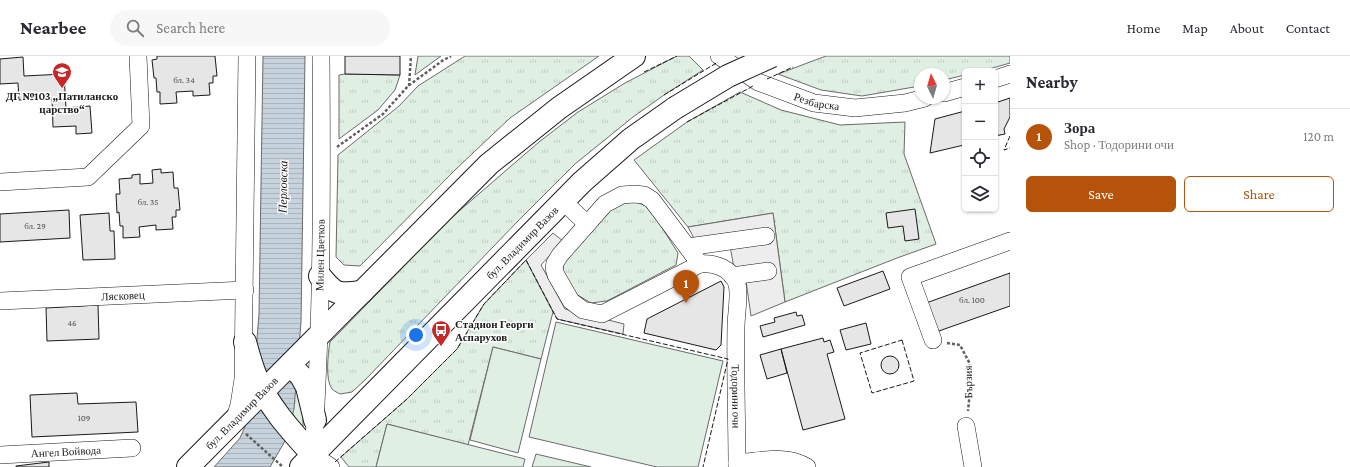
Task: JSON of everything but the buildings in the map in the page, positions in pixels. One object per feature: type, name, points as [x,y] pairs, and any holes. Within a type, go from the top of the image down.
[{"type":"main road","name":"бул. Владимир Вазов","points":[[307,461],[582,182],[631,139],[675,108],[728,76],[772,56]]},
{"type":"main road","name":"бул. Владимир Вазов","points":[[188,467],[237,426],[264,392],[489,164],[559,108],[633,57]]},
{"type":"main road","points":[[320,276],[330,289],[339,294],[362,292]]},
{"type":"main road","points":[[245,342],[255,375],[307,461]]},
{"type":"main road","points":[[290,365],[301,376],[307,387],[315,420]]},
{"type":"street","points":[[0,182],[88,177],[141,126],[138,56]]},
{"type":"street","points":[[237,426],[243,379],[245,342],[247,56]]},
{"type":"street","name":"Милен Цветков","points":[[307,461],[315,420],[318,336],[322,158],[321,56]]},
{"type":"street","name":"Резбарска","points":[[719,56],[758,82],[814,103],[855,108],[914,101]]},
{"type":"street","points":[[998,78],[1010,74]]},
{"type":"street","points":[[950,92],[962,89]]},
{"type":"street","points":[[700,264],[652,200],[644,195],[628,195],[613,199],[605,204],[560,255],[554,268],[556,275],[571,301],[583,310],[602,314],[700,264],[714,264],[721,267],[732,276],[768,271]]},
{"type":"street","points":[[563,201],[587,224]]},
{"type":"street","points":[[688,247],[766,236]]},
{"type":"street","points":[[933,340],[910,277],[1010,241]]},
{"type":"street","name":"Тодорини очи","points":[[732,276],[738,290],[736,326],[738,465]]},
{"type":"street","name":"Лясковец","points":[[0,301],[245,290]]},
{"type":"street","points":[[966,426],[973,467]]},
{"type":"street","name":"Ангел Войвода","points":[[0,455],[132,448]]},
{"type":"street","points":[[738,465],[781,459],[800,462],[807,467]]},
{"type":"street","points":[[307,461],[331,467]]},
{"type":"path","points":[[408,86],[411,56]]},
{"type":"path","points":[[322,158],[383,114],[408,86],[442,61],[452,56]]},
{"type":"path","name":"Бързия","points":[[933,340],[960,345],[970,364],[970,391],[966,426]]},
{"type":"path","points":[[237,426],[283,467]]},
{"type":"green space","points":[[418,56],[441,56],[415,75]]},
{"type":"green space","points":[[465,56],[599,56],[510,118],[455,170],[360,266],[344,265],[336,257],[338,155],[399,106],[418,86]]},
{"type":"green space","points":[[677,56],[689,56],[703,70],[633,117],[575,164],[352,392],[340,394],[332,389],[328,379],[330,342],[451,218],[539,142],[578,112],[625,83]]},
{"type":"green space","points":[[826,56],[1010,56],[1010,63],[992,68],[962,68],[962,76],[950,79],[950,68],[914,68],[914,87],[862,96],[821,90],[778,74]]},
{"type":"green space","points":[[339,75],[400,75],[395,90],[378,110],[339,139]]},
{"type":"green space","points":[[740,92],[781,110],[840,125],[905,122],[904,154],[936,244],[785,302],[773,213],[688,227],[634,160],[687,122]]},
{"type":"green space","points":[[631,200],[649,207],[678,253],[676,265],[607,301],[591,303],[576,294],[563,272],[563,262],[614,206]]},
{"type":"green space","points":[[526,260],[553,312],[541,359],[493,347],[468,445],[387,424],[376,467],[349,467],[341,457],[407,399],[457,349],[484,304]]},
{"type":"green space","points":[[556,322],[723,361],[698,467],[657,467],[529,437]]},
{"type":"green space","points":[[493,347],[541,359],[518,453],[470,440]]},
{"type":"green space","points":[[288,383],[303,389],[302,428],[282,397]]},
{"type":"green space","points":[[387,424],[525,459],[523,467],[376,467]]},
{"type":"green space","points":[[536,454],[591,467],[532,467]]},
{"type":"shaded area","points":[[773,213],[785,302],[751,316],[744,267],[734,268],[728,235],[695,240],[688,227]]},
{"type":"shaded area","points":[[553,233],[563,241],[541,265],[565,309],[624,324],[623,334],[557,319],[526,260]]},
{"type":"water","name":"Перловска","points":[[263,56],[305,56],[301,322],[294,409],[285,441],[270,467],[214,467],[240,438],[251,413],[259,314]]},
{"type":"fence","points":[[644,72],[677,56]]},
{"type":"fence","points":[[664,95],[718,62]]},
{"type":"fence","points":[[767,79],[793,67]]},
{"type":"fence","points":[[687,122],[753,86]]},
{"type":"fence","points":[[1010,136],[1004,150],[1010,148]]},
{"type":"fence","points":[[335,462],[407,399],[457,349],[484,304],[526,260],[557,319],[728,359],[703,467]]},
{"type":"fence","points":[[902,340],[914,381],[872,393],[860,353],[902,340]]},
{"type":"place","name":"ДГ №103 „Патиланско царство“","points":[[62,89]]},
{"type":"place","name":"Зора","points":[[686,303]]},
{"type":"place","name":"Стадион Георги Аспарухов","points":[[441,347]]}]
